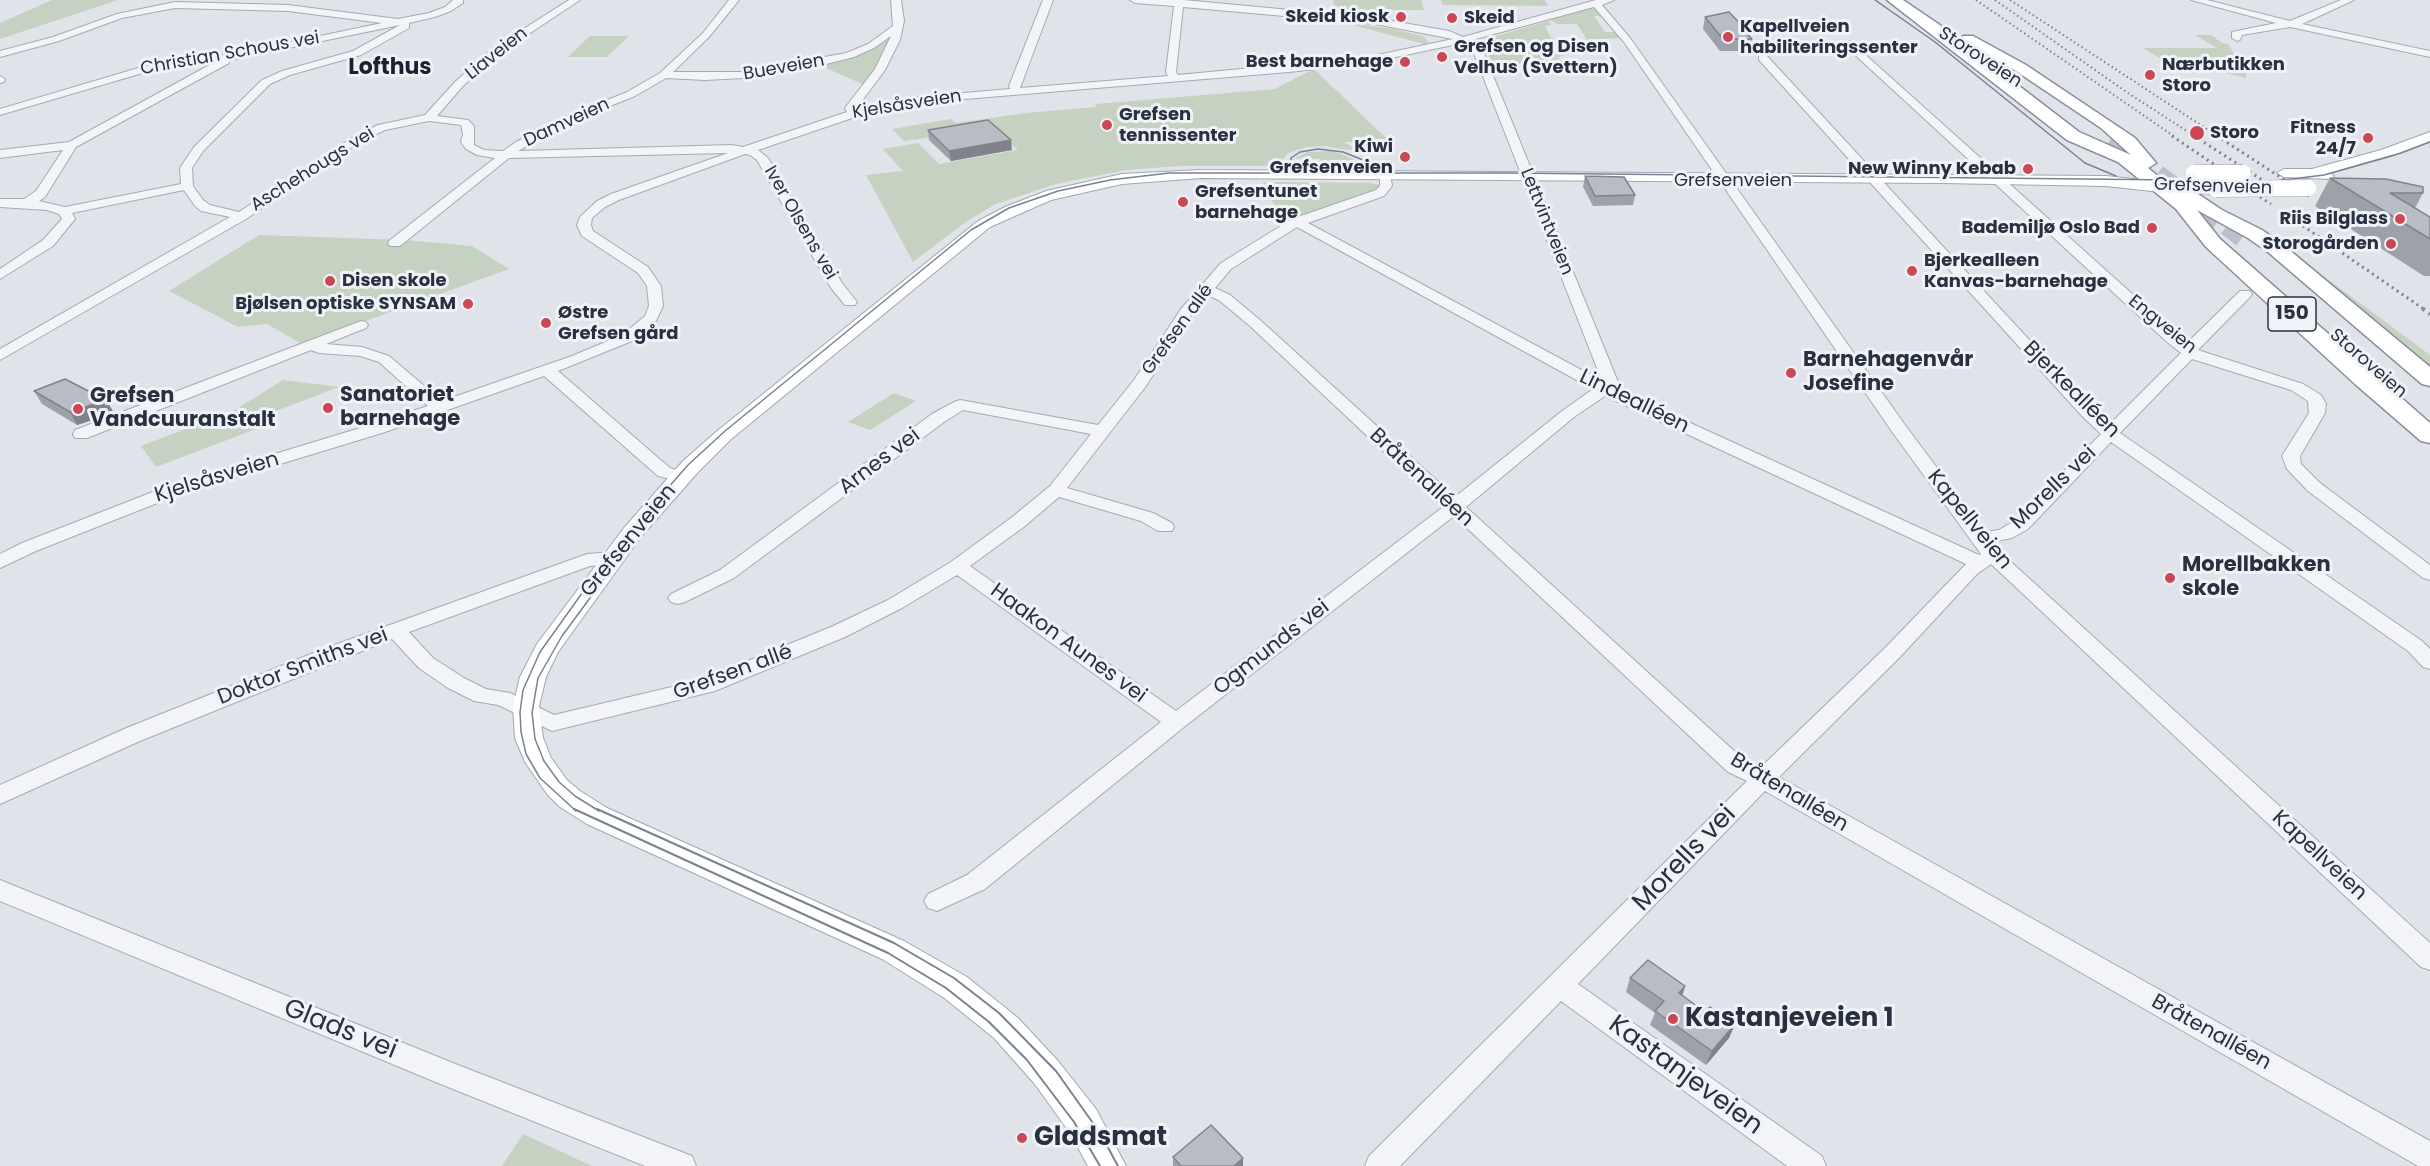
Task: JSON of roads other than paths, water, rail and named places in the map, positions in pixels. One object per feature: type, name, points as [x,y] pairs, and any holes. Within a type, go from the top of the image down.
[{"type":"highway","name":"Storoveien","points":[[1894,0],[2103,139],[1968,39],[1910,0]]},
{"type":"highway","name":"150","points":[[1936,30],[2073,136],[2124,158],[2275,248],[2430,380]]},
{"type":"highway","name":"150","points":[[1968,39],[2021,68],[2129,142],[2213,243],[2363,379],[2430,435]]},
{"type":"highway","name":"Storoveien","points":[[2430,400],[2235,240],[2430,418]]},
{"type":"main road","name":"Grefsenveien","points":[[2161,180],[2194,173],[2314,180],[2430,136]]},
{"type":"main road","name":"Grefsenveien","points":[[1108,1166],[1083,1121],[1059,1088],[1014,1037],[982,1007],[955,987],[893,950],[611,823],[582,807],[557,787],[539,762],[529,738],[526,710],[533,677],[546,650],[613,558],[682,477],[748,415],[963,240],[990,220],[1020,205],[1073,188],[1153,176],[1470,174],[1497,180],[1528,177],[1875,180],[1954,183],[1997,180],[2161,180],[2216,189],[2314,180],[2430,144]]},
{"type":"street","name":"Christian Schous vei","points":[[0,112],[137,71],[239,56],[398,22],[448,9],[458,3],[458,0]]},
{"type":"street","name":"Liaveien","points":[[429,118],[459,84],[496,51],[575,0]]},
{"type":"street","name":"Damveien","points":[[395,243],[504,154],[537,134],[631,94],[664,75],[706,35],[734,0]]},
{"type":"street","points":[[853,113],[850,108],[882,67],[895,40],[899,21],[896,0]]},
{"type":"street","points":[[1016,91],[1014,86],[1048,0]]},
{"type":"street","name":"Lettvintveien","points":[[1135,0],[1311,11],[1407,27],[1457,41],[1478,55],[1609,379],[1605,389]]},
{"type":"street","name":"Kjelsåsveien","points":[[3,559],[105,516],[194,483],[332,443],[546,369],[627,338],[647,323],[656,306],[654,286],[643,270],[587,233],[585,220],[590,212],[601,204],[625,194],[853,113],[917,100],[1347,63],[1457,41],[1609,0]]},
{"type":"street","points":[[2196,0],[2290,24],[2430,54]]},
{"type":"street","points":[[2237,38],[2235,34],[2290,24],[2349,0]]},
{"type":"street","points":[[1175,78],[1171,72],[1179,2]]},
{"type":"street","name":"Kapellveien","points":[[1596,3],[1627,40],[1984,552],[2430,959]]},
{"type":"street","points":[[0,54],[56,39],[120,16],[175,5],[288,8],[398,22],[406,26],[357,52],[286,73],[266,82],[198,149],[186,168],[187,186],[206,208],[241,216]]},
{"type":"street","name":"Bueveien","points":[[664,75],[705,77],[744,75],[822,62],[850,55],[871,46],[896,28]]},
{"type":"street","name":"Engveien","points":[[1847,43],[2171,338],[2190,352],[2297,387],[2315,398],[2318,404],[2316,412],[2291,456],[2293,465],[2314,487],[2430,574]]},
{"type":"street","points":[[2417,51],[2430,44]]},
{"type":"street","points":[[0,154],[72,145],[239,56]]},
{"type":"street","name":"Bjerkealléen","points":[[1763,58],[2088,413],[2111,434],[2415,646],[2430,662]]},
{"type":"street","name":"Aschehougs vei","points":[[0,355],[241,216],[358,139],[382,128],[429,118],[464,122],[469,134],[467,142],[470,147],[481,153],[747,150]]},
{"type":"street","points":[[27,203],[41,194],[72,145]]},
{"type":"street","name":"Iver Olsens vei","points":[[747,150],[762,158],[836,285],[850,302]]},
{"type":"street","name":"Grefsen allé","points":[[396,631],[426,663],[445,676],[482,696],[502,698],[552,723],[707,686],[838,632],[895,604],[958,566],[1018,522],[1056,490],[1140,383],[1186,312],[1227,266],[1298,222],[1380,192],[1386,186],[1384,174]]},
{"type":"street","points":[[0,203],[27,203],[64,211],[187,186]]},
{"type":"street","points":[[0,275],[56,236],[69,219],[64,211]]},
{"type":"street","name":"Lindealléen","points":[[1298,222],[1605,389],[1984,552]]},
{"type":"street","name":"Bråtenalléen","points":[[1206,289],[1225,298],[1255,323],[1453,508],[1736,766],[1763,779],[2430,1157]]},
{"type":"street","name":"Morells vei","points":[[1380,1166],[1763,779],[1892,653],[1984,552],[2005,534],[2017,529],[2190,352],[2193,345],[2245,294]]},
{"type":"street","points":[[81,434],[361,325]]},
{"type":"street","points":[[313,344],[319,348],[362,352],[384,359],[439,407]]},
{"type":"street","points":[[546,369],[664,472],[682,477]]},
{"type":"street","name":"Ogmunds vei","points":[[937,901],[976,882],[1176,722],[1453,508],[1568,414],[1605,389]]},
{"type":"street","name":"Arnes vei","points":[[678,598],[727,574],[938,418],[960,405],[1103,431]]},
{"type":"street","points":[[1056,490],[1147,517],[1165,527]]},
{"type":"street","name":"Doktor Smiths vei","points":[[0,795],[164,721],[323,657],[587,560],[613,558]]},
{"type":"street","name":"Haakon Aunes vei","points":[[958,566],[1176,722]]},
{"type":"street","name":"Glads vei","points":[[0,890],[448,1074],[681,1166]]},
{"type":"street","name":"Kastanjeveien","points":[[1560,986],[1811,1166]]},
{"type":"tunnel","points":[[2111,139],[2245,240]]},
{"type":"tram line","points":[[1875,0],[1935,42],[2085,163],[2116,176]]},
{"type":"tram line","points":[[576,811],[540,778],[526,754],[521,732],[520,712],[523,690],[540,652],[610,554],[688,465],[725,431],[971,230],[1009,208],[1058,191],[1110,180],[1169,173],[1507,173],[2275,181],[2324,175],[2401,153],[2430,142]]},
{"type":"tram line","points":[[1303,172],[1291,165],[1291,158],[1300,152],[1318,149],[1343,152],[1386,169]]},
{"type":"tram line","points":[[599,811],[575,796],[559,782],[544,761],[535,739],[532,713],[538,678],[562,636],[632,541]]},
{"type":"tram line","points":[[574,809],[888,953],[946,988],[989,1022],[1027,1060],[1074,1122],[1100,1166]]},
{"type":"tram line","points":[[597,809],[894,943],[954,978],[999,1013],[1056,1071],[1100,1133],[1118,1166]]},
{"type":"railway","points":[[1976,0],[2175,137]]},
{"type":"railway","points":[[1995,0],[2128,93],[2196,137]]},
{"type":"railway","points":[[2010,0],[2219,137]]},
{"type":"railway","points":[[2172,136],[2218,167]]},
{"type":"railway","points":[[2194,136],[2289,197]]},
{"type":"railway","points":[[2217,136],[2311,197]]},
{"type":"railway","points":[[2260,197],[2271,204]]},
{"type":"railway","points":[[2293,219],[2425,310]]},
{"type":"railway","points":[[2423,309],[2430,314]]},
{"type":"place","name":"Skeid kiosk","points":[[1401,17]]},
{"type":"place","name":"Skeid","points":[[1452,18]]},
{"type":"place","name":"Kapellveien habiliteringssenter","points":[[1728,37]]},
{"type":"place","name":"Grefsen og Disen Velhus (Svettern)","points":[[1442,57]]},
{"type":"place","name":"Best barnehage","points":[[1405,62]]},
{"type":"place","name":"Nærbutikken Storo","points":[[2150,75]]},
{"type":"place","name":"Grefsen tennissenter","points":[[1107,125]]},
{"type":"place","name":"Storo","points":[[2197,133]]},
{"type":"place","name":"Fitness 24/7","points":[[2368,138]]},
{"type":"place","name":"Kiwi Grefsenveien","points":[[1405,157]]},
{"type":"place","name":"New Winny Kebab","points":[[2028,169]]},
{"type":"place","name":"Grefsentunet barnehage","points":[[1183,202]]},
{"type":"place","name":"Riis Bilglass","points":[[2400,219]]},
{"type":"place","name":"Bademiljø Oslo Bad","points":[[2152,228]]},
{"type":"place","name":"Storogården","points":[[2391,244]]},
{"type":"place","name":"Bjerkealleen Kanvas-barnehage","points":[[1912,271]]},
{"type":"place","name":"Disen skole","points":[[330,281]]},
{"type":"place","name":"Bjølsen optiske SYNSAM","points":[[468,304]]},
{"type":"place","name":"Østre Grefsen gård","points":[[546,323]]},
{"type":"place","name":"Barnehagenvår Josefine","points":[[1791,373]]},
{"type":"place","name":"Sanatoriet barnehage","points":[[328,408]]},
{"type":"place","name":"Grefsen Vandcuuranstalt","points":[[78,409]]},
{"type":"place","name":"Morellbakken skole","points":[[2170,578]]},
{"type":"place","name":"Kastanjeveien 1","points":[[1673,1019]]},
{"type":"place","name":"Gladsmat","points":[[1022,1138]]},
{"type":"district","name":"Lofthus","points":[[390,68]]}]
